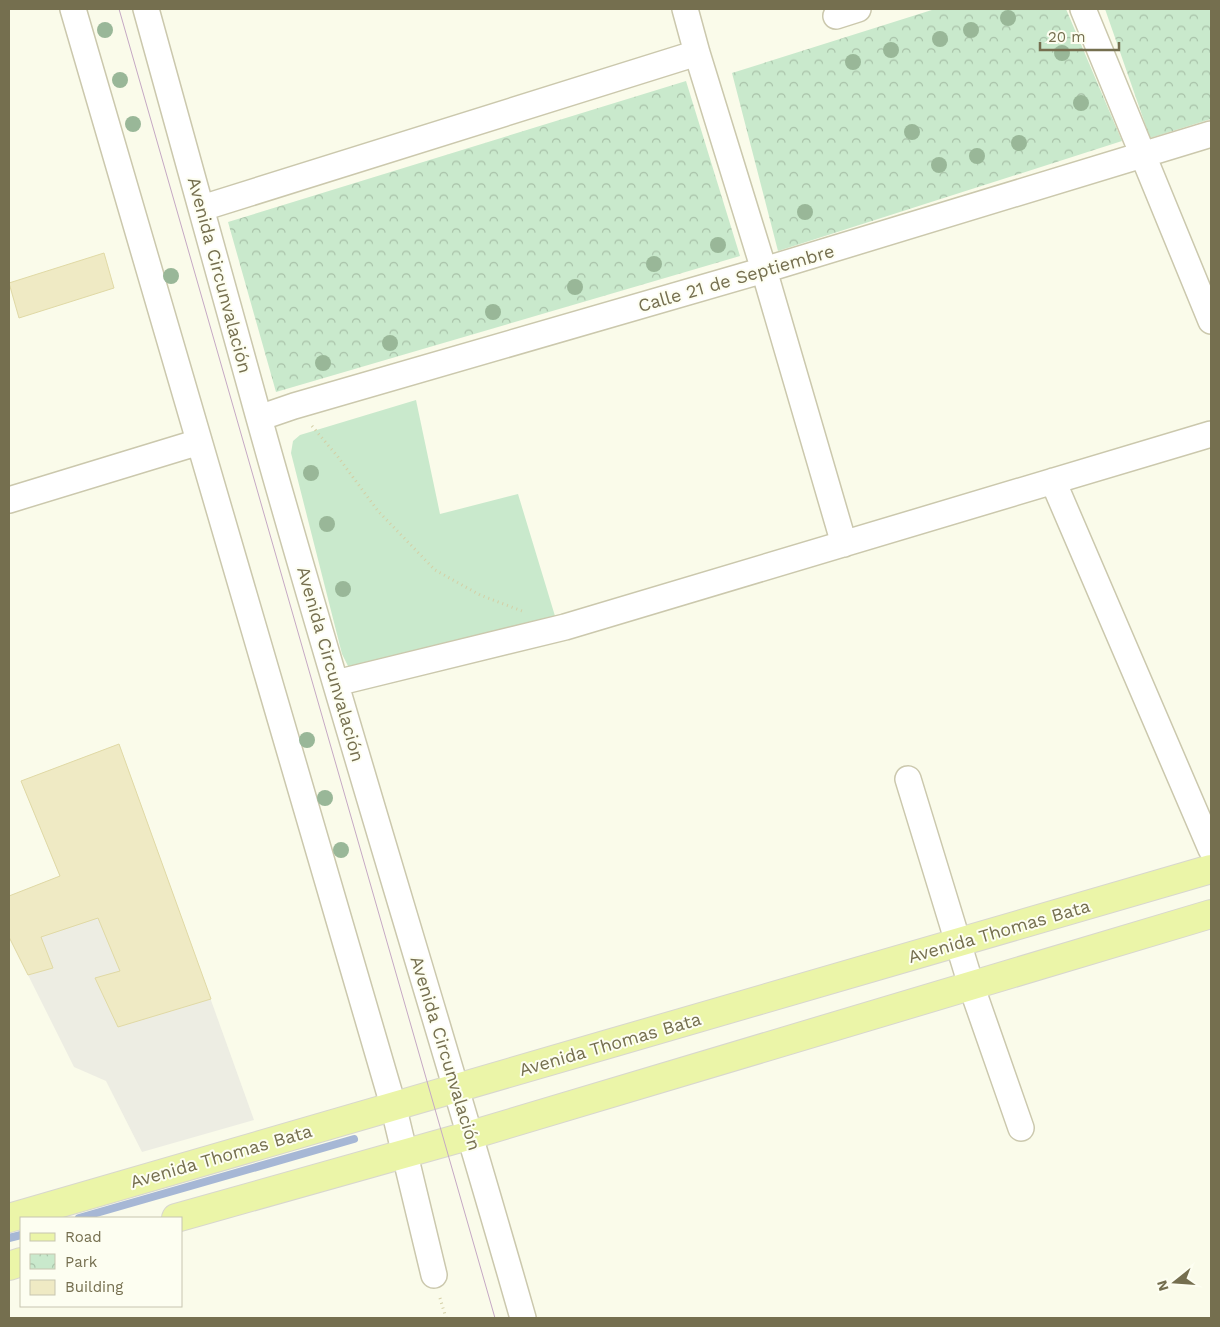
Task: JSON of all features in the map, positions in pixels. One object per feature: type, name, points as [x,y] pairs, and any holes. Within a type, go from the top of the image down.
[{"type":"main road","name":"Avenida Thomas Bata","points":[[9,1218],[1211,869]]},
{"type":"main road","points":[[180,1217],[471,1135],[1211,914]]},
{"type":"street","points":[[73,9],[393,1105],[434,1275]]},
{"type":"street","name":"Avenida Circunvalación","points":[[146,9],[259,418],[471,1135],[523,1318]]},
{"type":"street","points":[[684,9],[764,270],[844,544]]},
{"type":"street","points":[[1083,9],[1211,321]]},
{"type":"street","points":[[202,208],[696,53]]},
{"type":"street","name":"Calle 21 de Septiembre","points":[[259,418],[294,406],[764,270],[1211,134]]},
{"type":"street","points":[[336,683],[565,627],[1211,434]]},
{"type":"street","points":[[9,500],[199,442]]},
{"type":"street","points":[[1053,481],[1211,849]]},
{"type":"street","points":[[908,779],[971,985],[1021,1128]]},
{"type":"path","points":[[294,406],[338,457],[378,511],[435,570],[480,595],[565,627]]},
{"type":"shaded area","points":[[119,744],[254,1120],[142,1152],[106,1081],[74,1067],[9,937],[9,896],[60,876],[21,781]]},
{"type":"green space","points":[[935,9],[1066,9],[1122,141],[778,251],[732,73]]},
{"type":"green space","points":[[1105,9],[1211,9],[1211,119],[1150,138]]},
{"type":"green space","points":[[686,81],[740,256],[276,392],[228,222]]},
{"type":"green space","points":[[416,400],[440,514],[518,494],[555,616],[349,668],[342,654],[291,453],[293,441],[300,435]]},
{"type":"building","points":[[104,253],[114,288],[19,318],[9,283]]},
{"type":"building","points":[[119,744],[211,999],[118,1027],[95,978],[120,971],[98,918],[41,937],[53,968],[28,975],[9,937],[9,896],[60,876],[21,781]]},
{"type":"waterway","points":[[82,1217],[354,1139]]},
{"type":"waterway","points":[[9,1238],[20,1235]]},
{"type":"tram line","points":[[119,9],[495,1318]]}]
